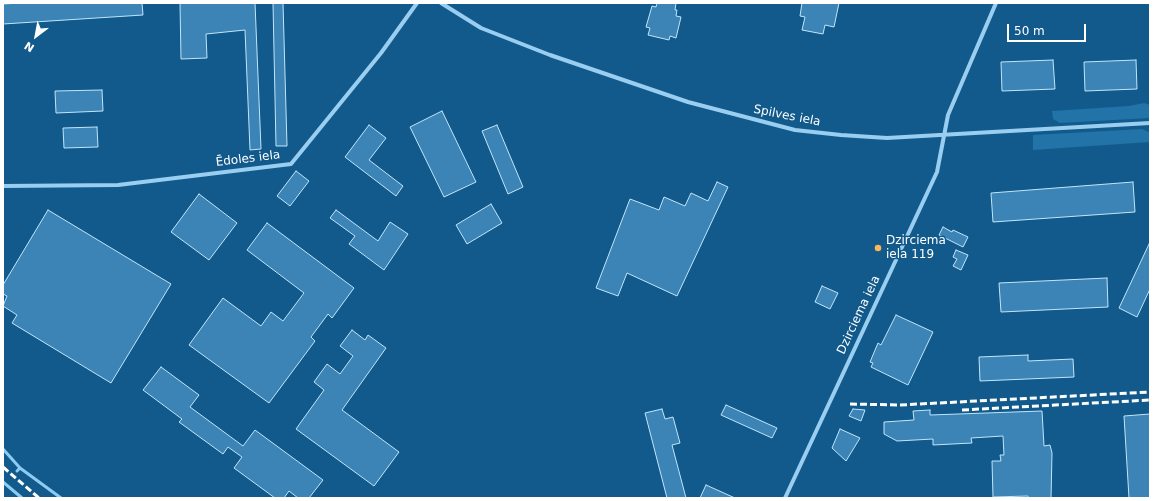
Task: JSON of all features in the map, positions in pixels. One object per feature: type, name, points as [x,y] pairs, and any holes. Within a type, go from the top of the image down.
[{"type":"street","name":"Ēdoles iela","points":[[3,186],[112,186],[291,164],[381,53],[417,3]]},
{"type":"street","name":"Spilves iela","points":[[441,3],[481,28],[550,55],[688,102],[732,115],[795,130],[869,138],[943,136],[1150,123]]},
{"type":"street","name":"Dzirciema iela","points":[[785,498],[937,172],[943,136],[959,87],[996,3]]},
{"type":"shaded area","points":[[1144,103],[1150,105],[1150,118],[1060,123],[1053,119],[1052,111],[1129,106]]},
{"type":"shaded area","points":[[1142,129],[1149,132],[1150,142],[1033,150],[1033,135]]},
{"type":"building","points":[[142,3],[143,15],[3,24],[3,4]]},
{"type":"building","points":[[180,3],[255,3],[261,149],[250,150],[245,30],[206,34],[207,58],[181,59]]},
{"type":"building","points":[[273,3],[283,3],[287,146],[276,146]]},
{"type":"building","points":[[657,3],[676,3],[676,16],[681,17],[676,38],[670,36],[669,40],[648,35],[650,28],[646,27],[652,6],[656,7]]},
{"type":"building","points":[[802,3],[839,3],[834,27],[825,25],[823,34],[802,30],[805,17],[800,16]]},
{"type":"building","points":[[1053,60],[1055,89],[1002,91],[1001,62]]},
{"type":"building","points":[[1136,60],[1137,89],[1085,91],[1084,62]]},
{"type":"building","points":[[102,90],[103,111],[56,113],[55,91]]},
{"type":"building","points":[[442,111],[476,182],[444,197],[410,127]]},
{"type":"building","points":[[369,125],[386,138],[369,160],[403,186],[396,196],[345,157]]},
{"type":"building","points":[[497,125],[523,187],[508,194],[482,131]]},
{"type":"building","points":[[97,127],[98,147],[64,148],[63,128]]},
{"type":"building","points":[[296,171],[309,181],[290,206],[277,196]]},
{"type":"building","points":[[717,182],[728,187],[677,296],[627,273],[618,296],[596,288],[630,199],[659,210],[664,197],[685,206],[691,193],[708,201]]},
{"type":"building","points":[[1133,182],[1135,212],[993,222],[991,193]]},
{"type":"building","points":[[199,194],[237,223],[209,260],[171,232]]},
{"type":"building","points":[[491,204],[502,223],[467,244],[456,225]]},
{"type":"building","points":[[48,210],[171,284],[111,383],[12,323],[17,315],[3,306],[7,296],[3,294],[3,285]]},
{"type":"building","points":[[336,210],[378,241],[390,222],[408,234],[384,270],[349,244],[355,236],[330,218]]},
{"type":"building","points":[[267,223],[354,288],[332,318],[328,314],[311,337],[315,341],[269,403],[189,345],[223,298],[261,326],[271,312],[283,321],[304,293],[247,250]]},
{"type":"building","points":[[943,227],[952,232],[953,230],[968,237],[963,247],[939,235]]},
{"type":"building","points":[[1150,242],[1150,289],[1137,317],[1119,308]]},
{"type":"building","points":[[956,250],[968,255],[961,270],[953,266],[957,259],[953,257]]},
{"type":"building","points":[[1107,278],[1108,307],[1001,312],[999,283]]},
{"type":"building","points":[[822,286],[838,293],[830,309],[815,302]]},
{"type":"building","points":[[896,315],[933,332],[908,385],[871,367],[873,363],[870,362],[878,343],[881,345]]},
{"type":"building","points":[[352,330],[365,340],[368,335],[386,348],[342,410],[399,452],[374,486],[296,429],[324,390],[314,382],[327,364],[340,374],[353,356],[340,346]]},
{"type":"building","points":[[1028,355],[1028,361],[1073,359],[1074,377],[980,381],[979,357]]},
{"type":"building","points":[[161,367],[199,395],[190,407],[243,446],[255,430],[323,480],[309,498],[298,498],[289,491],[284,498],[275,498],[234,468],[242,457],[228,447],[223,454],[179,422],[182,419],[143,390]]},
{"type":"building","points":[[726,405],[777,428],[772,438],[721,415]]},
{"type":"building","points":[[662,409],[665,419],[673,417],[680,443],[672,445],[686,498],[667,498],[645,413]]},
{"type":"building","points":[[853,409],[865,410],[861,421],[849,416]]},
{"type":"building","points":[[930,410],[930,415],[1042,411],[1044,446],[1050,445],[1052,453],[1051,498],[1028,498],[1028,496],[993,497],[992,461],[1001,461],[1000,455],[1004,455],[1003,436],[971,438],[972,443],[933,445],[933,439],[897,441],[884,434],[884,422],[914,420],[913,411]]},
{"type":"building","points":[[1150,414],[1150,498],[1129,498],[1124,416]]},
{"type":"building","points":[[840,429],[860,438],[846,461],[832,448]]},
{"type":"building","points":[[706,485],[735,498],[700,498]]},
{"type":"waterway","points":[[3,449],[20,468]]},
{"type":"waterway","points":[[17,471],[20,468],[61,498]]},
{"type":"waterway","points":[[3,482],[22,498]]},
{"type":"railway","points":[[850,404],[900,405],[1150,392]]},
{"type":"railway","points":[[962,410],[1150,400]]},
{"type":"railway","points":[[3,467],[39,498]]},
{"type":"place","name":"Dzirciema iela 119","points":[[878,248]]}]
